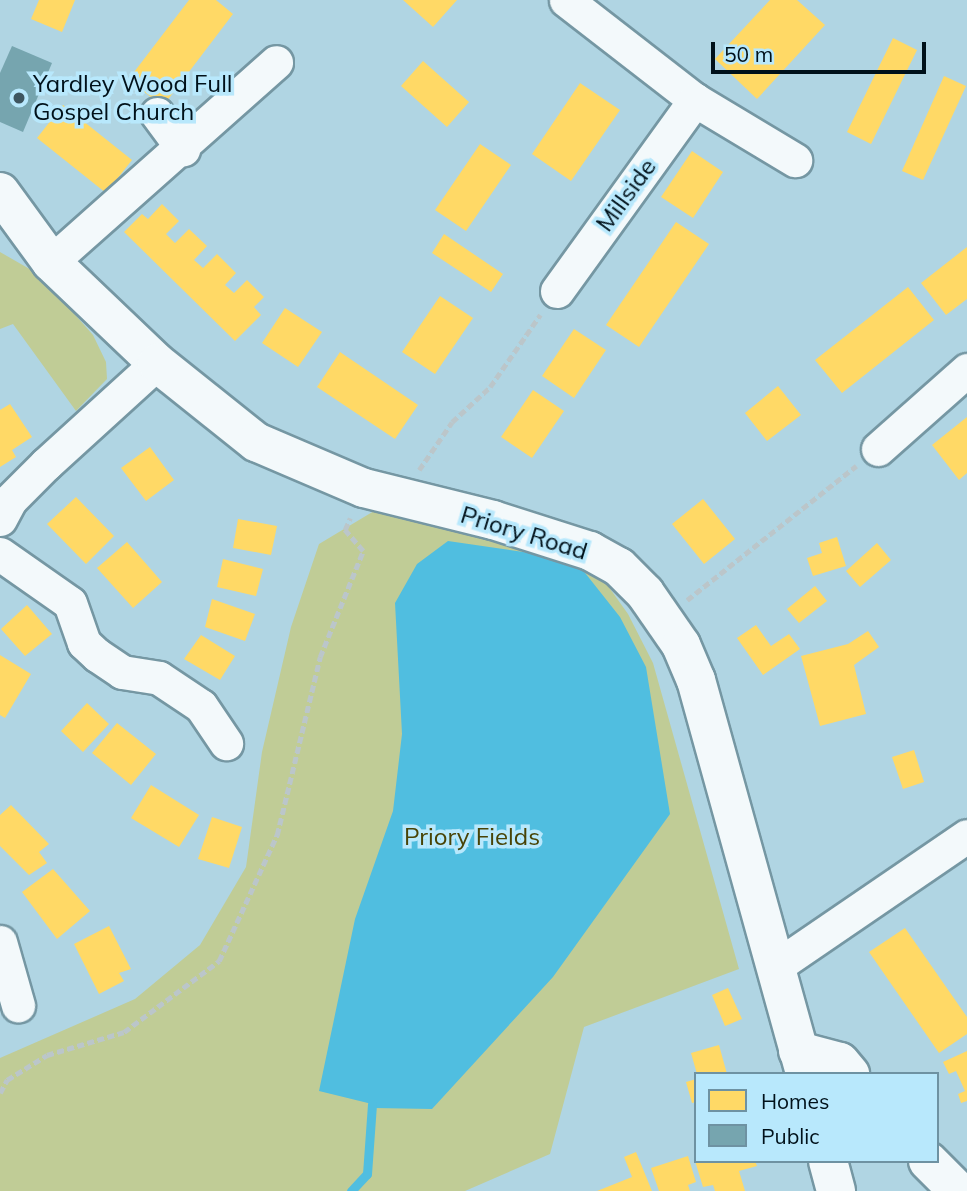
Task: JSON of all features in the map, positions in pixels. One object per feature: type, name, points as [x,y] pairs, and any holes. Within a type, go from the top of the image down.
[{"type":"street","points":[[566,0],[695,100],[795,160]]},
{"type":"street","points":[[51,262],[183,149],[276,62]]},
{"type":"street","name":"Millside","points":[[557,291],[695,100]]},
{"type":"street","points":[[157,114],[183,149]]},
{"type":"street","name":"Priory Road","points":[[0,192],[51,262],[157,363],[256,442],[364,488],[399,499],[492,520],[603,557],[645,593],[665,618],[696,681],[801,1062],[840,1062],[848,1072]]},
{"type":"street","name":"Priory Road","points":[[0,239],[51,262]]},
{"type":"street","points":[[0,519],[10,500],[46,464],[157,363]]},
{"type":"street","points":[[878,449],[967,370]]},
{"type":"street","points":[[0,554],[69,603],[84,643],[97,655],[122,672],[159,678],[201,706],[226,743]]},
{"type":"street","points":[[775,967],[967,836]]},
{"type":"street","points":[[0,942],[18,1004]]},
{"type":"street","points":[[829,1163],[836,1191]]},
{"type":"street","points":[[930,1163],[958,1191]]},
{"type":"path","points":[[399,499],[452,422],[489,387],[557,291]]},
{"type":"path","points":[[665,618],[878,449]]},
{"type":"path","points":[[0,1093],[7,1080],[47,1055],[124,1032],[219,961],[277,835],[320,657],[363,551],[345,530],[364,488]]},
{"type":"green space","points":[[0,252],[40,275],[93,335],[106,362],[107,379],[76,411],[13,324],[0,329]]},
{"type":"green space","name":"Priory Fields","points":[[374,511],[506,538],[596,569],[628,614],[653,663],[739,969],[584,1027],[550,1154],[465,1191],[0,1191],[0,1058],[135,999],[200,945],[246,867],[262,752],[291,627],[319,544]]},
{"type":"water","points":[[448,541],[530,553],[582,569],[620,617],[646,667],[670,814],[553,977],[432,1109],[374,1108],[372,1104],[319,1091],[355,919],[393,811],[402,734],[395,603],[417,564]]},
{"type":"building: Homes","points":[[39,0],[75,0],[62,32],[31,19]]},
{"type":"building: Homes","points":[[189,0],[216,0],[233,14],[163,106],[128,80]]},
{"type":"building: Homes","points":[[403,0],[457,0],[433,27]]},
{"type":"building: Homes","points":[[770,0],[797,0],[825,25],[757,99],[715,59]]},
{"type":"building: Homes","points":[[893,38],[917,50],[871,144],[847,132]]},
{"type":"building: Homes","points":[[423,61],[469,102],[447,127],[401,86]]},
{"type":"building: Homes","points":[[944,76],[966,86],[923,180],[902,171]]},
{"type":"building: Homes","points":[[580,83],[620,110],[571,181],[532,154]]},
{"type":"building: Homes","points":[[63,105],[132,160],[106,193],[37,138]]},
{"type":"building: Homes","points":[[480,144],[511,165],[466,231],[435,210]]},
{"type":"building: Homes","points":[[692,151],[723,172],[693,218],[661,197]]},
{"type":"building: Homes","points":[[162,204],[179,221],[166,234],[175,243],[189,229],[207,246],[194,260],[203,268],[217,254],[236,273],[225,285],[234,293],[247,280],[264,297],[254,307],[261,315],[235,341],[124,232],[142,214],[148,219]]},
{"type":"building: Homes","points":[[676,222],[709,244],[639,347],[606,325]]},
{"type":"building: Homes","points":[[444,234],[503,274],[491,292],[432,253]]},
{"type":"building: Homes","points":[[967,247],[967,299],[946,315],[921,283]]},
{"type":"building: Homes","points":[[908,287],[934,320],[842,393],[815,360]]},
{"type":"building: Homes","points":[[440,296],[473,318],[435,374],[402,352]]},
{"type":"building: Homes","points":[[285,308],[322,332],[298,367],[262,343]]},
{"type":"building: Homes","points":[[574,329],[606,350],[574,398],[542,376]]},
{"type":"building: Homes","points":[[340,352],[418,405],[395,439],[317,387]]},
{"type":"building: Homes","points":[[778,386],[801,415],[767,441],[745,413]]},
{"type":"building: Homes","points":[[533,390],[564,411],[532,458],[501,437]]},
{"type":"building: Homes","points":[[10,404],[32,437],[12,450],[16,457],[0,467],[0,410]]},
{"type":"building: Homes","points":[[967,417],[967,473],[959,480],[932,445]]},
{"type":"building: Homes","points":[[150,447],[174,480],[146,501],[121,468]]},
{"type":"building: Homes","points":[[76,497],[114,536],[86,564],[47,524]]},
{"type":"building: Homes","points":[[703,499],[735,539],[704,564],[672,524]]},
{"type":"building: Homes","points":[[238,519],[277,526],[271,555],[233,548]]},
{"type":"building: Homes","points":[[837,537],[846,566],[813,576],[807,558],[822,553],[819,543]]},
{"type":"building: Homes","points":[[127,542],[162,582],[133,608],[97,568]]},
{"type":"building: Homes","points":[[877,543],[891,560],[860,587],[846,571]]},
{"type":"building: Homes","points":[[223,559],[263,569],[256,596],[217,587]]},
{"type":"building: Homes","points":[[815,586],[827,601],[799,623],[787,609]]},
{"type":"building: Homes","points":[[212,599],[255,614],[245,641],[205,627]]},
{"type":"building: Homes","points":[[27,605],[52,634],[25,656],[1,629]]},
{"type":"building: Homes","points":[[756,625],[771,646],[789,634],[800,649],[763,675],[737,638]]},
{"type":"building: Homes","points":[[868,631],[879,647],[854,665],[866,714],[820,726],[801,656],[848,644]]},
{"type":"building: Homes","points":[[201,635],[235,656],[220,680],[184,659]]},
{"type":"building: Homes","points":[[0,655],[31,674],[5,718],[0,715]]},
{"type":"building: Homes","points":[[87,703],[109,724],[83,752],[61,731]]},
{"type":"building: Homes","points":[[117,723],[156,754],[131,785],[92,753]]},
{"type":"building: Homes","points":[[914,750],[924,782],[903,789],[892,757]]},
{"type":"building: Homes","points":[[151,785],[199,815],[179,847],[131,818]]},
{"type":"building: Homes","points":[[11,805],[49,844],[39,852],[47,863],[29,875],[0,846],[0,815]]},
{"type":"building: Homes","points":[[212,817],[242,827],[229,868],[198,859]]},
{"type":"building: Homes","points":[[53,869],[90,911],[57,939],[22,892]]},
{"type":"building: Homes","points":[[109,926],[131,969],[119,973],[124,981],[99,994],[74,944]]},
{"type":"building: Homes","points":[[905,928],[967,1017],[967,1034],[939,1053],[869,952]]},
{"type":"building: Homes","points":[[728,988],[742,1019],[725,1026],[712,995]]},
{"type":"building: Homes","points":[[719,1045],[726,1072],[696,1072],[691,1053]]},
{"type":"building: Homes","points":[[967,1051],[967,1101],[961,1103],[958,1094],[965,1091],[956,1071],[949,1074],[943,1062]]},
{"type":"building: Homes","points":[[694,1080],[694,1102],[692,1103],[686,1082]]},
{"type":"building: Homes","points":[[636,1152],[652,1191],[597,1191],[632,1177],[624,1157]]},
{"type":"building: Homes","points":[[688,1156],[696,1182],[688,1185],[690,1191],[659,1191],[651,1168]]},
{"type":"building: Homes","points":[[696,1163],[756,1163],[757,1166],[739,1171],[745,1191],[715,1191],[713,1185],[703,1187]]},
{"type":"building: Public","name":"Yardley Wood Full Gospel Church","points":[[12,46],[52,63],[23,132],[0,122],[0,73]]},
{"type":"waterway","points":[[351,1191],[367,1174],[372,1104]]},
{"type":"place","name":"Yardley Wood Full Gospel Church","points":[[19,98]]}]
